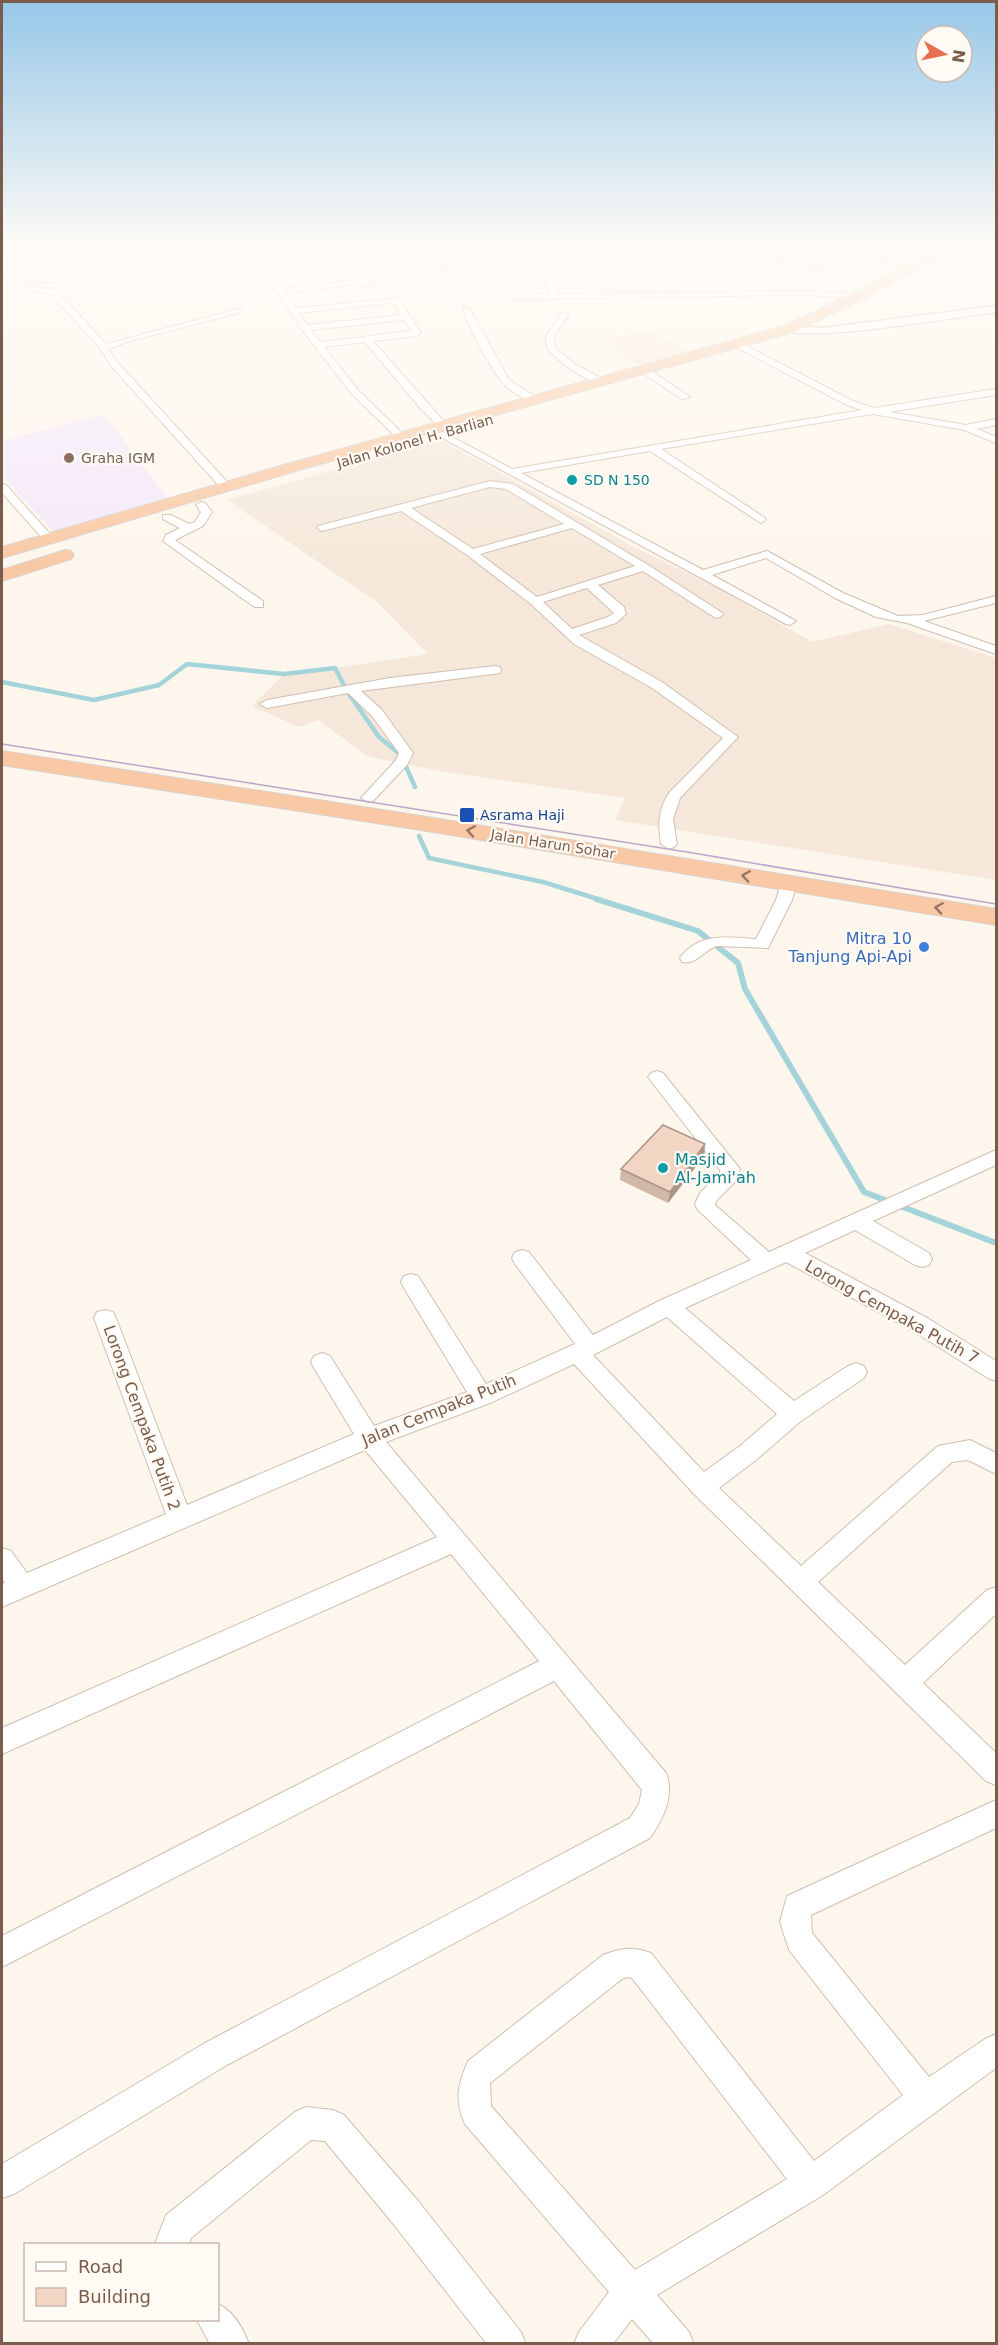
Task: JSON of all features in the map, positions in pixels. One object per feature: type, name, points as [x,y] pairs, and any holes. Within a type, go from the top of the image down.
[{"type":"highway","name":"Jalan Kolonel H. Barlian","points":[[127,523],[167,517],[535,400],[707,354]]},
{"type":"highway","name":"Jalan Kolonel H. Barlian","points":[[127,523],[226,487],[402,438],[442,430],[650,374],[707,354]]},
{"type":"highway","points":[[2,553],[48,538],[127,523]]},
{"type":"highway","points":[[105,541],[127,523]]},
{"type":"highway","points":[[2,560],[127,523]]},
{"type":"highway","points":[[2,569],[127,523]]},
{"type":"highway","points":[[2,576],[85,548]]},
{"type":"highway","name":"Jalan Harun Sohar","points":[[2,742],[789,883],[996,917]]},
{"type":"highway","name":"Jalan Harun Sohar","points":[[2,758],[259,789],[368,798],[996,895]]},
{"type":"street","points":[[108,353],[115,365],[226,487]]},
{"type":"street","points":[[325,353],[355,392],[402,438]]},
{"type":"street","points":[[379,353],[442,430],[510,472],[790,621]]},
{"type":"street","points":[[489,353],[506,382],[535,400]]},
{"type":"street","points":[[557,353],[570,365],[600,381]]},
{"type":"street","points":[[755,353],[850,403],[876,412],[966,428],[996,440]]},
{"type":"street","points":[[650,374],[685,397]]},
{"type":"street","points":[[510,472],[996,392]]},
{"type":"street","points":[[966,428],[996,422]]},
{"type":"street","points":[[652,448],[761,520]]},
{"type":"street","points":[[322,528],[470,489],[498,484],[509,486],[718,614]]},
{"type":"street","points":[[2,487],[48,538]]},
{"type":"street","points":[[201,505],[207,514],[199,525],[170,537],[169,541],[227,585],[259,604]]},
{"type":"street","points":[[404,508],[471,553],[535,601],[570,634],[657,686],[731,737],[679,791],[667,807],[664,820],[669,844]]},
{"type":"street","points":[[167,517],[189,528]]},
{"type":"street","points":[[471,553],[572,525]]},
{"type":"street","points":[[703,574],[767,554],[873,613],[891,620],[911,621],[996,650]]},
{"type":"street","points":[[535,601],[644,567]]},
{"type":"street","points":[[570,634],[612,620],[620,614],[620,610],[589,584]]},
{"type":"street","points":[[911,621],[996,599]]},
{"type":"street","points":[[267,704],[348,690],[495,670]]},
{"type":"street","points":[[348,690],[377,713],[404,758],[368,798]]},
{"type":"street","points":[[688,958],[712,943],[762,944],[784,900],[789,883]]},
{"type":"street","name":"Lorong Cempaka Putih 7","points":[[657,1077],[730,1169],[729,1176],[707,1197],[705,1204],[707,1209],[777,1258],[921,1325],[996,1372]]},
{"type":"street","name":"Jalan Cempaka Putih","points":[[12,1591],[369,1438],[482,1396],[584,1350],[669,1306],[996,1157]]},
{"type":"street","points":[[864,1218],[922,1259]]},
{"type":"street","points":[[522,1258],[584,1350],[702,1487],[996,1772]]},
{"type":"street","points":[[411,1282],[482,1396]]},
{"type":"street","points":[[669,1306],[793,1414]]},
{"type":"street","name":"Lorong Cempaka Putih 2","points":[[105,1318],[180,1519]]},
{"type":"street","points":[[2,2182],[216,2054],[640,1828],[652,1811],[656,1800],[656,1784],[369,1438],[322,1362]]},
{"type":"street","points":[[702,1487],[748,1453],[793,1414],[856,1372]]},
{"type":"street","points":[[800,1582],[946,1453],[970,1450],[996,1464]]},
{"type":"street","points":[[2,1741],[455,1541]]},
{"type":"street","points":[[2,1559],[12,1591]]},
{"type":"street","points":[[904,1683],[996,1598]]},
{"type":"street","points":[[2,1952],[558,1665]]},
{"type":"street","points":[[926,2098],[799,1940],[795,1922],[797,1906],[996,1814]]},
{"type":"street","points":[[677,2343],[476,2113],[473,2087],[479,2072],[614,1966],[628,1962],[639,1964],[811,2183]]},
{"type":"street","points":[[591,2343],[632,2291],[811,2183],[926,2098],[996,2050]]},
{"type":"street","points":[[172,2243],[178,2227],[306,2123],[333,2126],[407,2214],[509,2343]]},
{"type":"street","points":[[216,2321],[232,2343]]},
{"type":"shaded area","points":[[622,353],[682,353],[637,365]]},
{"type":"shaded area","name":"Graha IGM","points":[[104,414],[168,499],[53,531],[2,476],[2,441]]},
{"type":"shaded area","points":[[441,440],[632,546],[720,589],[812,642],[889,624],[996,658],[996,880],[615,820],[625,798],[440,771],[369,757],[318,720],[299,727],[252,706],[282,676],[428,654],[377,602],[227,500]]},
{"type":"building","name":"Masjid Al-Jami'ah","points":[[663,1125],[705,1144],[670,1192],[621,1169]]},
{"type":"waterway","points":[[2,682],[94,700],[159,685],[187,664],[284,674],[335,668],[347,691],[379,737],[401,755],[415,787]]},
{"type":"waterway","points":[[419,836],[429,858],[543,882],[601,900]]},
{"type":"waterway","points":[[596,899],[698,931],[738,963],[745,989],[864,1192],[996,1243]]},
{"type":"tram line","points":[[2,744],[687,852],[996,904]]},
{"type":"place","name":"Graha IGM","points":[[69,458]]},
{"type":"place","name":"SD N 150","points":[[572,480]]},
{"type":"place","name":"Asrama Haji","points":[[467,815]]},
{"type":"place","name":"Mitra 10 Tanjung Api-Api","points":[[924,947]]},
{"type":"place","name":"Masjid Al-Jami'ah","points":[[663,1168]]}]
